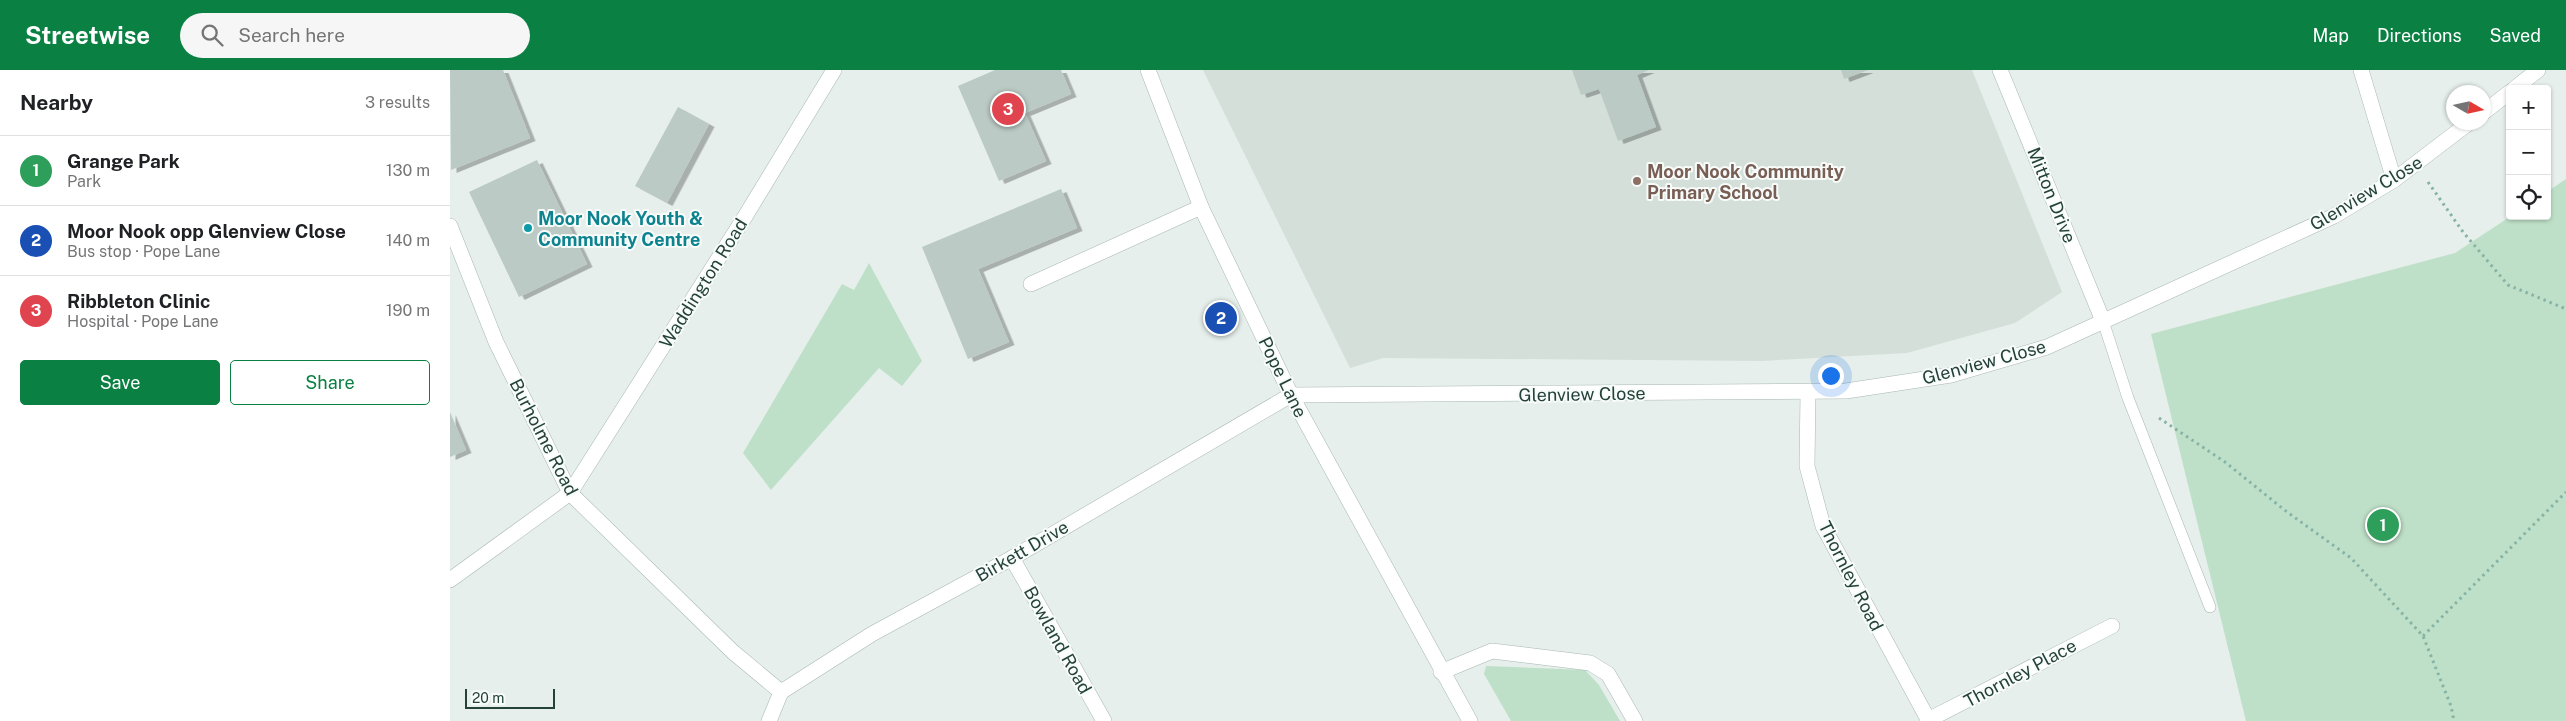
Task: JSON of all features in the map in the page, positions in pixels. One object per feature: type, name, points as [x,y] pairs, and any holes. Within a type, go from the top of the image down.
[{"type":"street","name":"Waddington Road","points":[[570,494],[746,215],[834,70]]},
{"type":"street","name":"Pope Lane","points":[[1148,70],[1202,207],[1291,395],[1470,721]]},
{"type":"street","name":"Mitton Drive","points":[[2000,70],[2104,321]]},
{"type":"street","points":[[2361,70],[2394,180]]},
{"type":"street","points":[[2519,85],[2538,70]]},
{"type":"street","points":[[2491,107],[2506,95]]},
{"type":"street","name":"Glenview Close","points":[[1291,395],[1846,391],[1951,375],[2047,348],[2334,216],[2416,165],[2460,130]]},
{"type":"street","points":[[1032,284],[1202,207]]},
{"type":"street","name":"Burholme Road","points":[[450,226],[496,342],[570,494],[733,652],[781,692]]},
{"type":"street","name":"Thornley Road","points":[[1808,392],[1806,466],[1823,526],[1928,720]]},
{"type":"street","name":"Birkett Drive","points":[[781,692],[872,634],[1012,558],[1291,395]]},
{"type":"street","points":[[450,580],[570,494]]},
{"type":"street","name":"Bowland Road","points":[[1012,558],[1104,721]]},
{"type":"street","name":"Thornley Place","points":[[1928,720],[2112,626]]},
{"type":"street","points":[[1442,672],[1492,651],[1590,662],[1608,674],[1635,721]]},
{"type":"street","points":[[769,721],[781,692]]},
{"type":"lane","points":[[2104,321],[2128,398],[2210,607]]},
{"type":"path","points":[[2416,165],[2463,232],[2508,285],[2566,309]]},
{"type":"path","points":[[2128,398],[2148,409],[2225,462],[2286,512],[2351,558],[2423,636],[2451,706],[2454,721]]},
{"type":"path","points":[[2423,636],[2566,492]]},
{"type":"shaded area","name":"Moor Nook Community Primary School","points":[[1203,70],[1972,70],[2062,292],[2015,323],[1907,353],[1762,361],[1383,358],[1350,368]]},
{"type":"green space","points":[[2566,179],[2566,721],[2246,721],[2151,334],[2455,253],[2506,219],[2551,220],[2551,189]]},
{"type":"green space","points":[[869,263],[922,361],[902,386],[879,368],[771,490],[743,453],[842,284],[854,290]]},
{"type":"green space","points":[[1486,666],[1585,670],[1599,685],[1620,721],[1511,721],[1484,674]]},
{"type":"building","points":[[450,70],[503,70],[530,138],[451,170]]},
{"type":"building","points":[[995,70],[1061,70],[1071,94],[1025,113],[1046,161],[999,181],[958,86]]},
{"type":"building","points":[[1572,70],[1649,70],[1637,75],[1656,127],[1618,141],[1599,89],[1581,95]]},
{"type":"building","points":[[1841,70],[1868,70],[1844,79]]},
{"type":"building","points":[[678,107],[709,124],[667,203],[635,186]]},
{"type":"building","name":"Moor Nook Youth & Community Centre","points":[[537,160],[587,264],[519,297],[469,192]]},
{"type":"building","points":[[1061,189],[1077,228],[978,269],[1009,342],[968,359],[922,247]]},
{"type":"building","points":[[450,412],[466,450],[450,457]]},
{"type":"place","name":"Ribbleton Clinic","points":[[1008,109]]},
{"type":"place","name":"Moor Nook Community Primary School","points":[[1637,181]]},
{"type":"place","name":"Moor Nook Youth & Community Centre","points":[[528,228]]},
{"type":"place","name":"Moor Nook opp Glenview Close","points":[[1221,318]]},
{"type":"place","name":"Grange Park","points":[[2383,525]]}]
